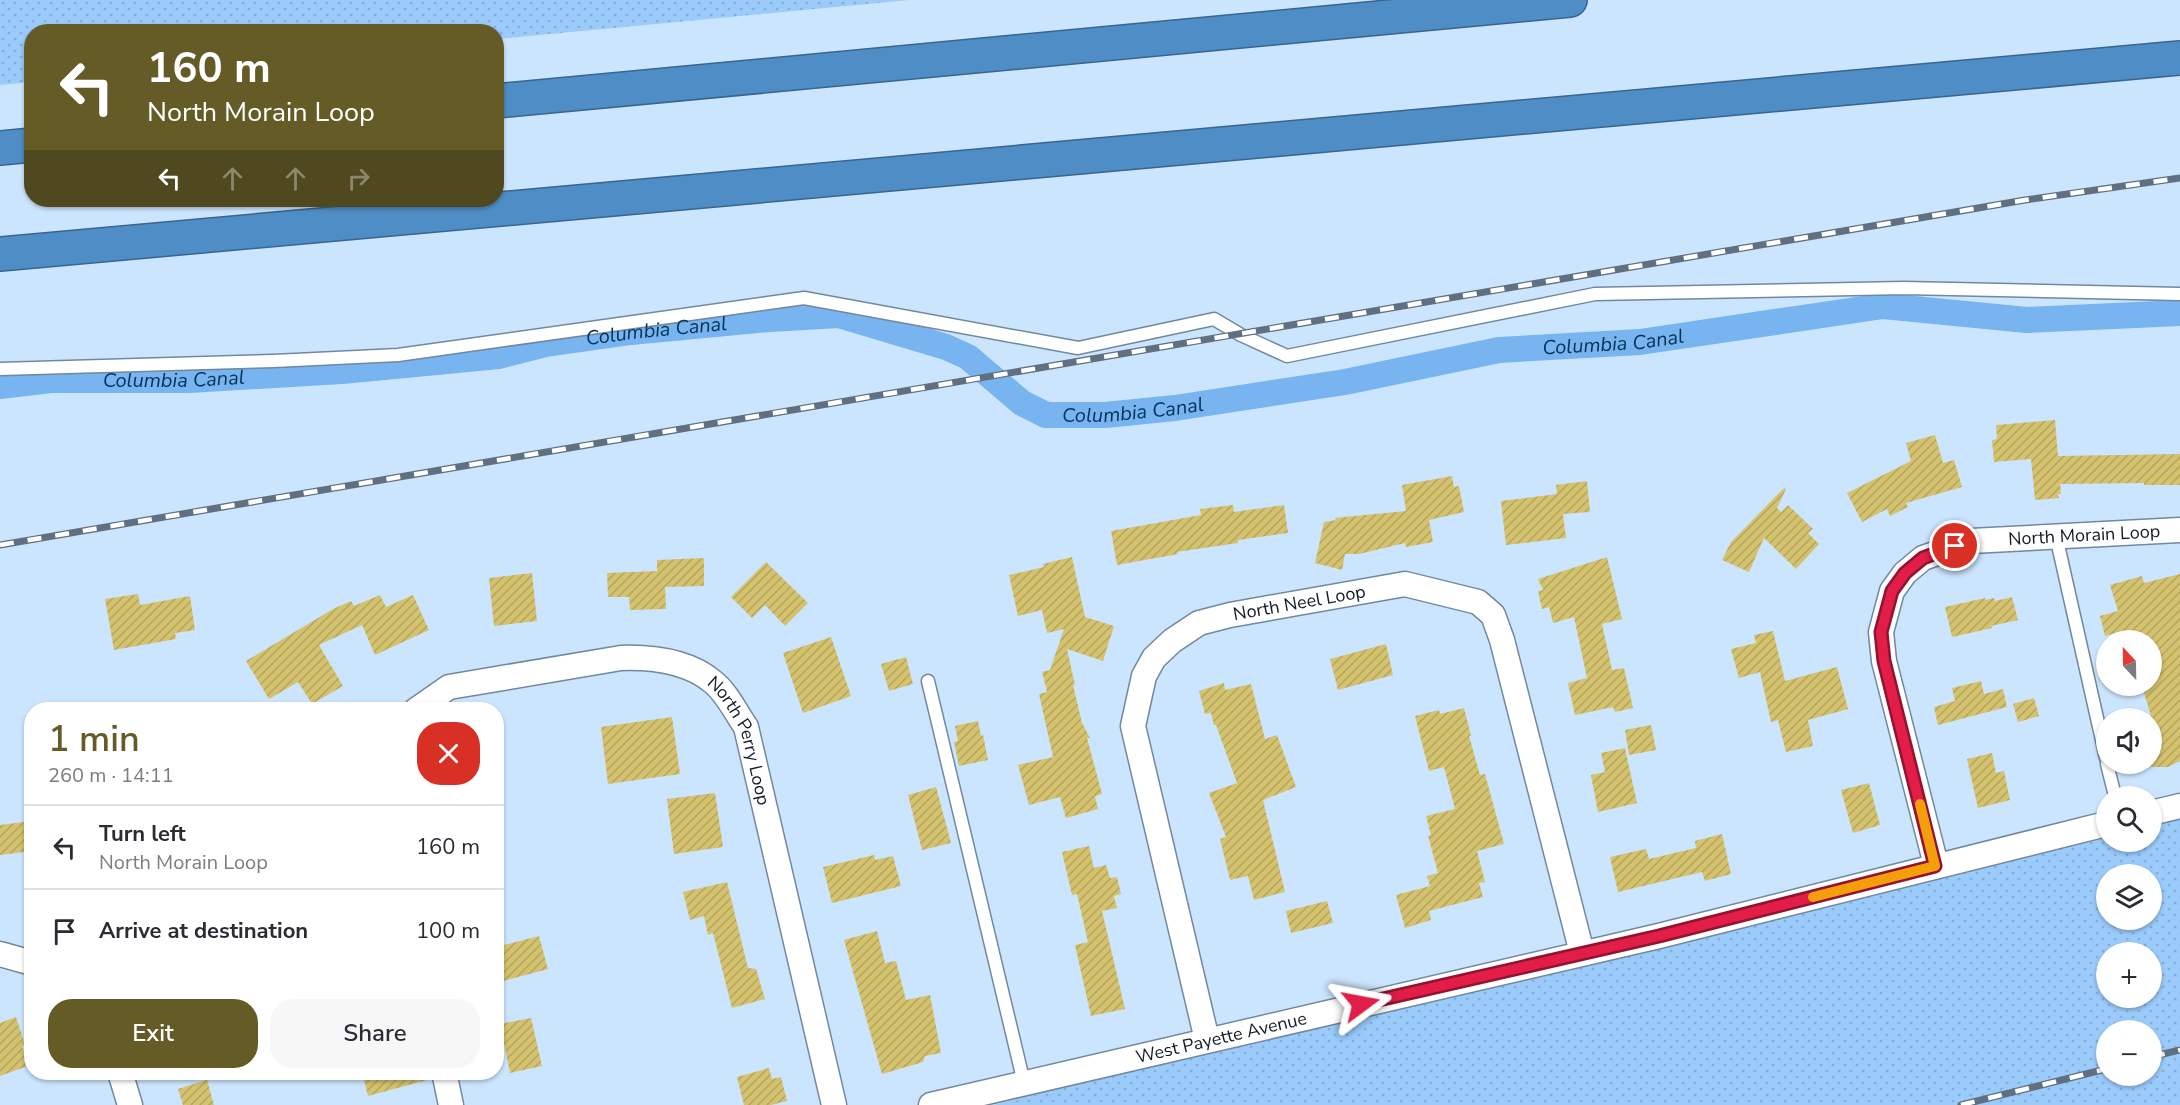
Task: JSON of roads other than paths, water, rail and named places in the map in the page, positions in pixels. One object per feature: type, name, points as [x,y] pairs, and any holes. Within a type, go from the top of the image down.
[{"type":"highway","points":[[504,100],[1570,0]]},
{"type":"highway","points":[[0,254],[2180,58]]},
{"type":"highway","points":[[0,148],[24,146]]},
{"type":"street","name":"North Morain Loop","points":[[1935,866],[1884,661],[1881,632],[1892,591],[1905,573],[1923,558],[1971,541],[2180,530]]},
{"type":"street","name":"North Neel Loop","points":[[1207,1040],[1133,726],[1144,676],[1154,658],[1172,641],[1199,623],[1230,615],[1405,584],[1478,602],[1493,615],[1502,640],[1582,953]]},
{"type":"street","name":"North Perry Loop","points":[[427,702],[449,687],[621,658],[649,657],[687,666],[714,682],[746,727],[834,1105]]},
{"type":"street","points":[[2162,810],[2180,806]]},
{"type":"street","name":"West Payette Avenue","points":[[931,1105],[1659,936],[2096,826]]},
{"type":"street","points":[[0,954],[24,961]]},
{"type":"street","points":[[122,1080],[130,1105]]},
{"type":"street","points":[[446,1080],[451,1105]]},
{"type":"lane","points":[[0,369],[398,355],[804,298],[1078,348],[1214,319],[1241,335],[1287,356],[1595,294],[1904,288],[2180,294]]},
{"type":"lane","points":[[2056,536],[2096,714]]},
{"type":"lane","points":[[928,681],[1024,1083]]},
{"type":"waterway","name":"Columbia Canal","points":[[0,386],[51,380],[189,380],[342,371],[499,356],[546,344],[631,332],[839,315],[946,347],[968,357],[1022,403],[1046,415],[1105,415],[1175,408],[1345,382],[1499,350],[1640,342],[1883,306],[2027,320],[2180,313]]},
{"type":"railway","points":[[0,545],[2025,200],[2180,178]]},
{"type":"railway","points":[[2162,1054],[2180,1050]]},
{"type":"railway","points":[[1961,1105],[2096,1071]]}]
